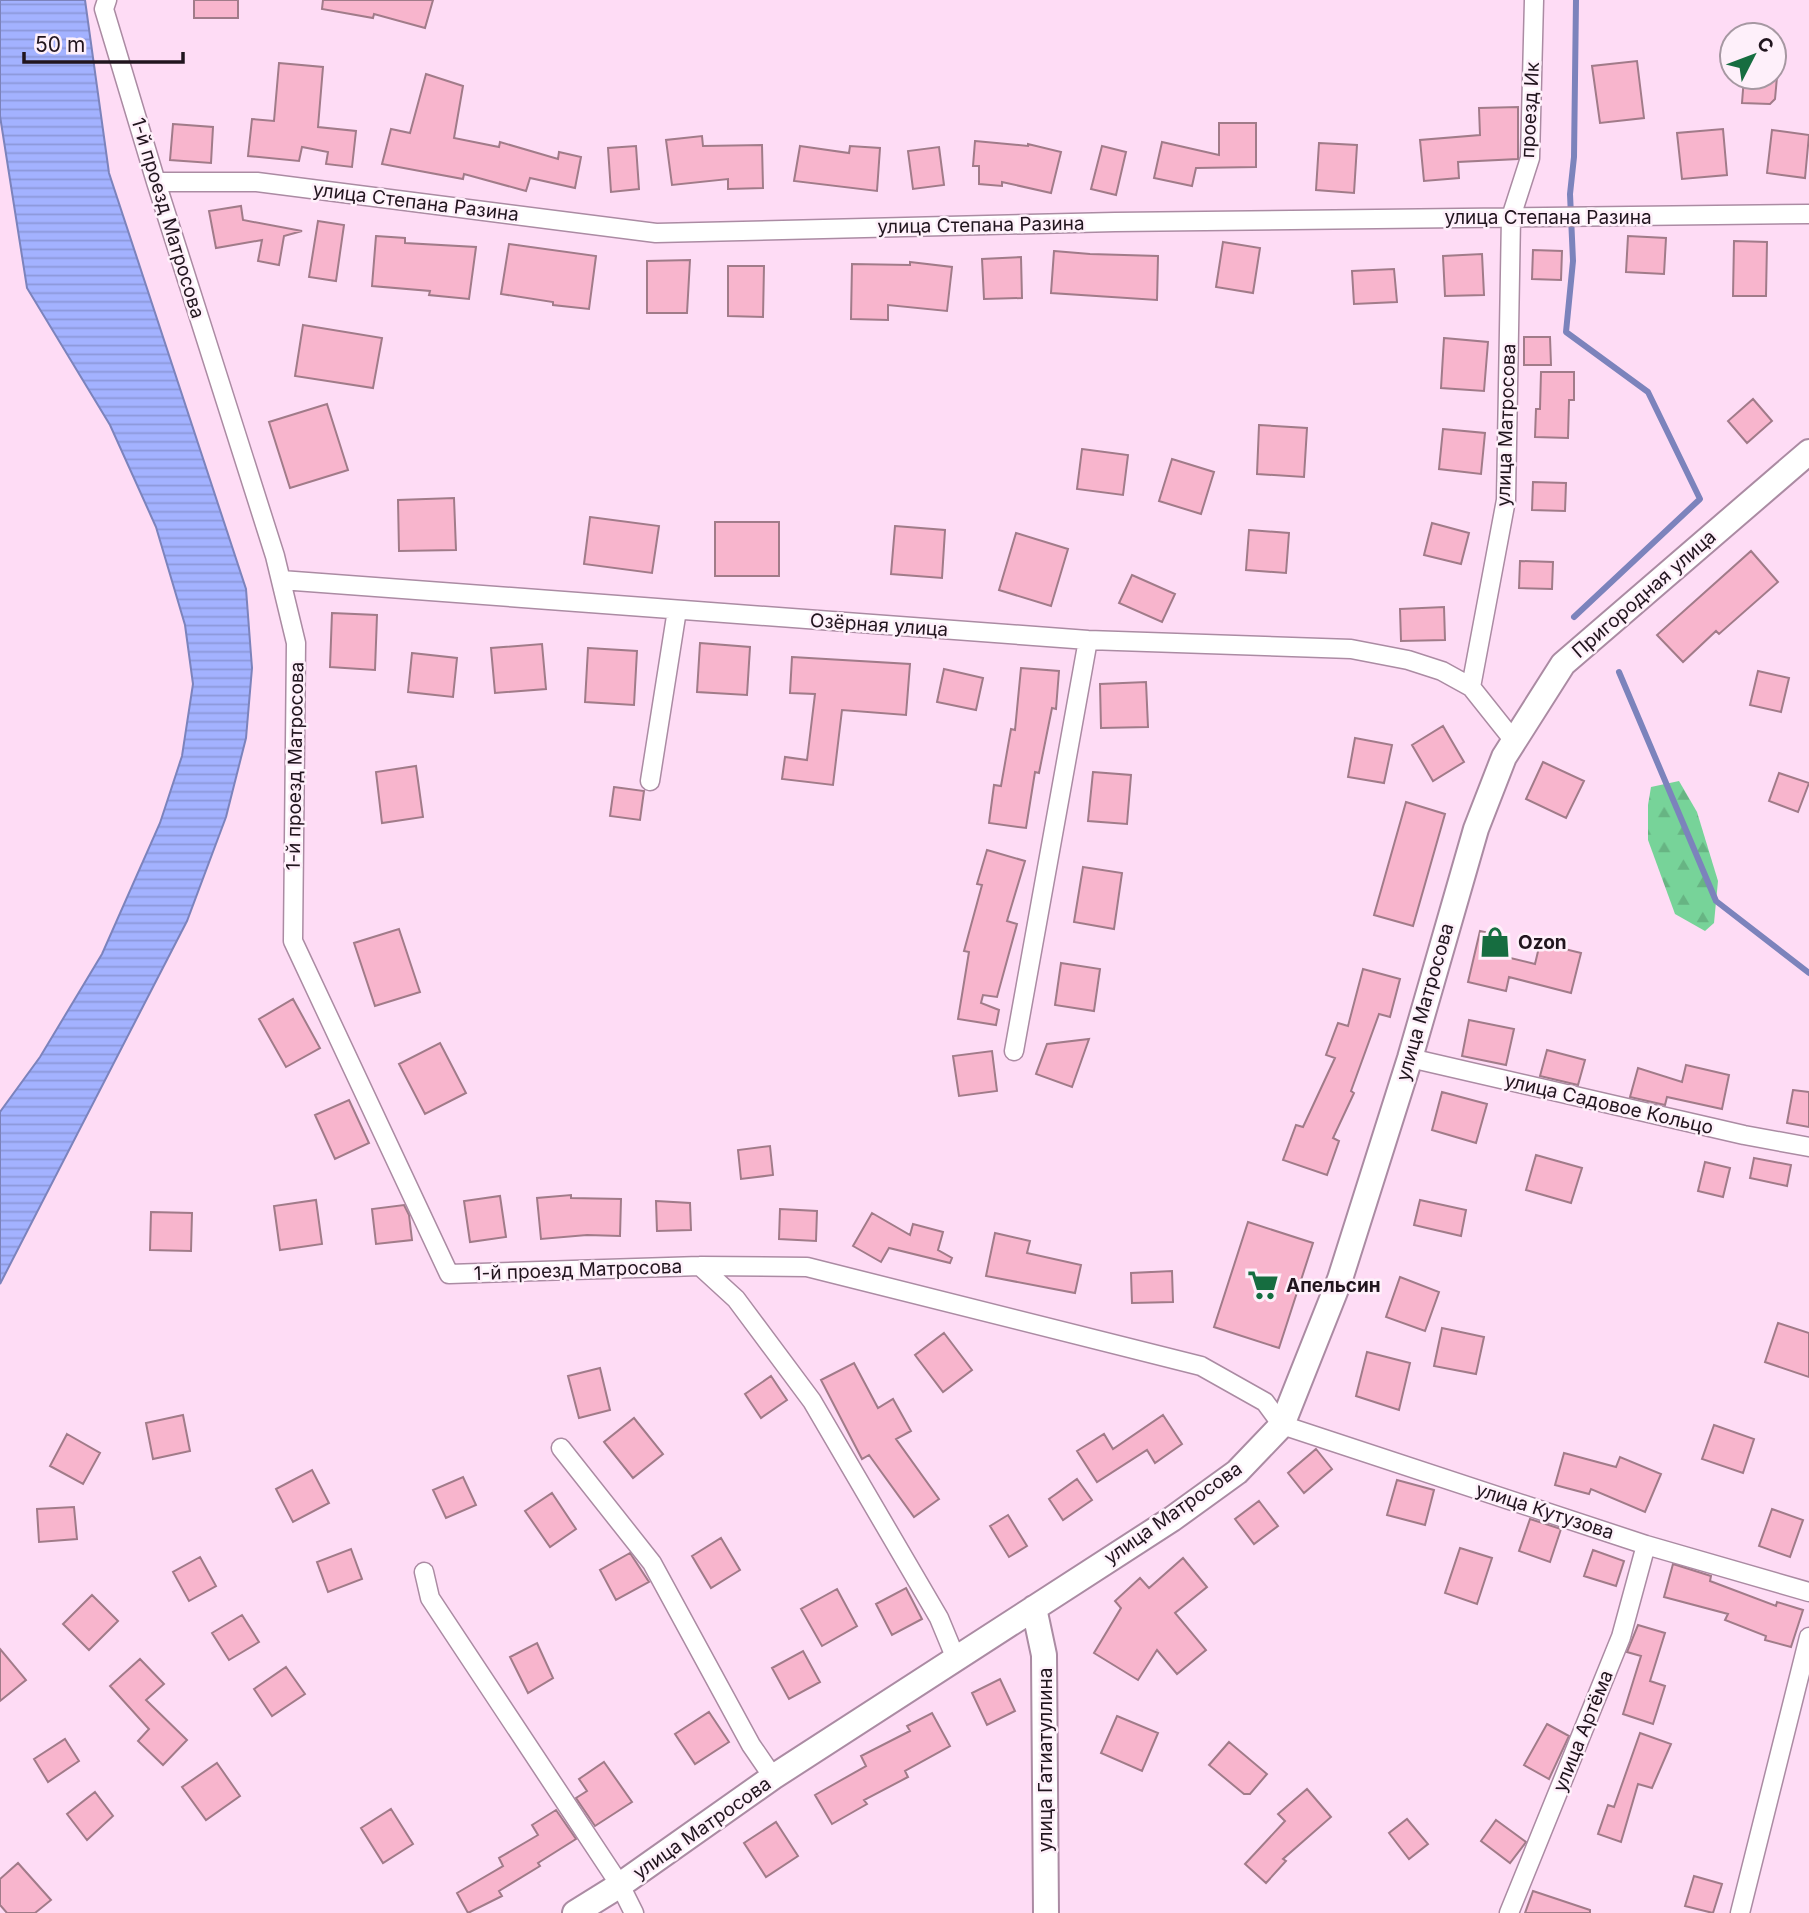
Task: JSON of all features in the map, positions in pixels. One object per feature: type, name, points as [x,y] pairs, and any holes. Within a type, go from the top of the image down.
[{"type":"main road","name":"Пригородная улица","points":[[1509,749],[1563,664],[1809,452]]},
{"type":"main road","name":"улица Матросова","points":[[575,1913],[620,1885],[773,1777],[1172,1519],[1237,1472],[1282,1425],[1340,1279],[1410,1058],[1476,829],[1509,749]]},
{"type":"main road","name":"улица Гатиатуллина","points":[[1034,1608],[1044,1655],[1046,1913]]},
{"type":"street","name":"1-й проезд Матросова","points":[[107,0],[104,9],[281,580],[296,643],[293,941],[449,1274],[700,1266],[807,1267],[1201,1366],[1265,1402],[1282,1425]]},
{"type":"street","name":"проезд Ик","points":[[1511,217],[1530,158],[1534,0]]},
{"type":"street","name":"улица Степана Разина","points":[[156,182],[257,182],[656,233],[1115,222],[1809,214]]},
{"type":"street","name":"улица Матросова","points":[[1471,687],[1506,500],[1511,217]]},
{"type":"street","name":"Озёрная улица","points":[[281,580],[1088,640],[1351,649],[1408,660],[1442,671],[1471,687]]},
{"type":"street","points":[[650,781],[677,610]]},
{"type":"street","points":[[1014,1051],[1088,640]]},
{"type":"street","points":[[1471,687],[1509,749]]},
{"type":"street","name":"улица Садовое Кольцо","points":[[1410,1058],[1744,1135],[1809,1147]]},
{"type":"street","name":"1-й проезд Матросова","points":[[700,1266],[736,1298],[812,1401],[939,1618],[956,1658]]},
{"type":"street","name":"улица Кутузова","points":[[1282,1425],[1646,1545],[1809,1592]]},
{"type":"street","points":[[561,1448],[652,1563],[751,1745],[773,1777]]},
{"type":"street","name":"улица Артёма","points":[[1509,1913],[1621,1637],[1646,1545]]},
{"type":"street","points":[[424,1572],[429,1598],[620,1885],[634,1913]]},
{"type":"street","points":[[1740,1913],[1809,1637]]},
{"type":"green space","points":[[1679,781],[1697,812],[1718,881],[1714,923],[1705,931],[1675,914],[1648,840],[1651,787]]},
{"type":"water","points":[[0,0],[85,0],[109,173],[246,589],[252,668],[246,738],[226,817],[187,921],[0,1284],[0,1112],[40,1057],[102,954],[160,823],[182,756],[193,684],[185,625],[156,527],[110,425],[27,288],[0,116]]},
{"type":"building","points":[[194,0],[238,0],[238,18],[194,18]]},
{"type":"building","points":[[323,0],[433,0],[425,28],[374,14],[373,18],[322,9]]},
{"type":"building","points":[[1637,61],[1644,118],[1600,123],[1592,66]]},
{"type":"building","points":[[279,63],[323,67],[318,127],[356,131],[352,167],[326,164],[328,152],[302,147],[299,161],[248,156],[252,119],[274,121]]},
{"type":"building","points":[[426,74],[463,86],[454,138],[499,147],[500,142],[558,159],[559,152],[581,157],[575,188],[530,178],[526,191],[464,174],[463,179],[382,164],[391,129],[410,133]]},
{"type":"building","points":[[1743,91],[1776,91],[1775,99],[1770,104],[1742,103]]},
{"type":"building","points":[[1518,107],[1518,159],[1458,162],[1459,178],[1424,181],[1420,140],[1480,135],[1479,108]]},
{"type":"building","points":[[1219,123],[1256,123],[1256,167],[1196,168],[1192,186],[1154,178],[1162,142],[1219,155]]},
{"type":"building","points":[[173,124],[213,127],[211,163],[170,160]]},
{"type":"building","points":[[1723,129],[1727,175],[1682,179],[1677,133]]},
{"type":"building","points":[[1772,130],[1809,135],[1805,178],[1767,173]]},
{"type":"building","points":[[702,136],[703,146],[762,145],[763,188],[728,189],[728,179],[672,185],[666,140]]},
{"type":"building","points":[[975,141],[1028,144],[1061,152],[1051,193],[1002,182],[1002,186],[979,184],[979,166],[973,166]]},
{"type":"building","points":[[1319,143],[1357,145],[1354,193],[1316,190]]},
{"type":"building","points":[[636,146],[639,189],[611,192],[608,148]]},
{"type":"building","points":[[800,146],[849,153],[850,146],[880,148],[877,191],[794,181]]},
{"type":"building","points":[[1102,146],[1126,152],[1116,195],[1091,189]]},
{"type":"building","points":[[939,147],[944,185],[913,189],[908,151]]},
{"type":"building","points":[[241,206],[243,220],[302,231],[284,236],[279,265],[258,261],[262,240],[216,248],[209,211]]},
{"type":"building","points":[[318,221],[344,225],[336,281],[309,277]]},
{"type":"building","points":[[376,236],[405,238],[405,243],[476,247],[469,299],[429,295],[430,291],[372,286]]},
{"type":"building","points":[[1628,236],[1666,238],[1664,274],[1626,272]]},
{"type":"building","points":[[1734,241],[1767,242],[1766,296],[1733,296]]},
{"type":"building","points":[[1223,242],[1260,248],[1253,293],[1216,287]]},
{"type":"building","points":[[509,244],[596,256],[589,309],[553,305],[553,302],[501,294]]},
{"type":"building","points":[[1533,250],[1562,251],[1561,280],[1532,279]]},
{"type":"building","points":[[1054,251],[1158,256],[1157,300],[1051,293]]},
{"type":"building","points":[[1482,254],[1484,295],[1445,296],[1443,256]]},
{"type":"building","points":[[1021,257],[1022,298],[984,299],[982,259]]},
{"type":"building","points":[[690,260],[687,313],[647,313],[647,261]]},
{"type":"building","points":[[910,262],[952,267],[947,311],[888,305],[888,320],[851,319],[852,264],[910,265]]},
{"type":"building","points":[[728,266],[764,266],[763,317],[728,316]]},
{"type":"building","points":[[1394,269],[1397,302],[1354,304],[1352,271]]},
{"type":"building","points":[[303,325],[382,338],[373,388],[295,376]]},
{"type":"building","points":[[1524,337],[1550,337],[1551,365],[1524,365]]},
{"type":"building","points":[[1444,338],[1488,342],[1484,391],[1441,388]]},
{"type":"building","points":[[1541,372],[1574,372],[1574,400],[1569,400],[1568,438],[1535,437],[1536,409],[1540,409]]},
{"type":"building","points":[[1753,399],[1772,421],[1747,443],[1728,421]]},
{"type":"building","points":[[327,404],[348,470],[290,488],[269,422]]},
{"type":"building","points":[[1259,425],[1307,428],[1304,477],[1257,474]]},
{"type":"building","points":[[1443,429],[1485,433],[1481,474],[1439,469]]},
{"type":"building","points":[[1082,449],[1128,455],[1123,495],[1077,489]]},
{"type":"building","points":[[1172,459],[1214,472],[1201,514],[1159,501]]},
{"type":"building","points":[[1533,482],[1566,483],[1565,511],[1532,510]]},
{"type":"building","points":[[454,498],[456,550],[399,551],[398,500]]},
{"type":"building","points":[[590,517],[659,526],[652,573],[584,564]]},
{"type":"building","points":[[715,522],[779,522],[779,576],[715,576]]},
{"type":"building","points":[[1432,523],[1469,533],[1461,564],[1424,555]]},
{"type":"building","points":[[895,526],[945,530],[942,578],[891,574]]},
{"type":"building","points":[[1249,530],[1289,533],[1286,573],[1246,570]]},
{"type":"building","points":[[1016,533],[1068,549],[1051,606],[999,590]]},
{"type":"building","points":[[1751,551],[1778,582],[1719,634],[1716,631],[1683,662],[1657,635]]},
{"type":"building","points":[[1520,561],[1553,562],[1552,589],[1519,588]]},
{"type":"building","points":[[1132,575],[1175,594],[1162,622],[1119,603]]},
{"type":"building","points":[[1444,607],[1445,640],[1401,641],[1400,609]]},
{"type":"building","points":[[332,613],[377,615],[375,670],[330,667]]},
{"type":"building","points":[[700,643],[750,647],[747,695],[697,692]]},
{"type":"building","points":[[542,644],[546,689],[495,693],[491,648]]},
{"type":"building","points":[[588,648],[637,651],[634,705],[585,702]]},
{"type":"building","points":[[412,653],[457,658],[453,697],[408,692]]},
{"type":"building","points":[[792,657],[910,664],[906,715],[842,710],[833,785],[782,779],[785,757],[807,760],[815,694],[790,693]]},
{"type":"building","points":[[1021,668],[1059,671],[1056,709],[1052,708],[1039,773],[1035,772],[1026,828],[989,823],[994,785],[1001,786],[1011,729],[1015,730]]},
{"type":"building","points":[[944,669],[983,678],[976,710],[937,702]]},
{"type":"building","points":[[1758,671],[1789,678],[1781,712],[1750,705]]},
{"type":"building","points":[[1146,682],[1148,727],[1101,728],[1100,684]]},
{"type":"building","points":[[1443,726],[1464,762],[1433,781],[1412,745]]},
{"type":"building","points":[[1355,738],[1392,745],[1384,783],[1348,777]]},
{"type":"building","points":[[1543,762],[1584,781],[1566,818],[1526,799]]},
{"type":"building","points":[[416,766],[423,817],[382,823],[376,772]]},
{"type":"building","points":[[1093,772],[1131,775],[1127,824],[1088,821]]},
{"type":"building","points":[[1779,773],[1809,783],[1798,812],[1769,801]]},
{"type":"building","points":[[614,787],[644,791],[640,820],[610,816]]},
{"type":"building","points":[[1406,802],[1445,814],[1413,926],[1374,915]]},
{"type":"building","points":[[987,850],[1025,861],[1007,921],[1017,924],[997,997],[983,995],[981,1003],[999,1010],[996,1025],[958,1019],[969,952],[964,951],[982,885],[977,884]]},
{"type":"building","points":[[1083,867],[1122,873],[1114,929],[1074,922]]},
{"type":"building","points":[[399,929],[420,992],[375,1006],[354,943]]},
{"type":"building","points":[[1480,931],[1507,937],[1502,956],[1535,964],[1540,943],[1581,953],[1571,993],[1509,977],[1506,991],[1468,982]]},
{"type":"building","points":[[1061,963],[1100,969],[1094,1011],[1055,1005]]},
{"type":"building","points":[[1363,969],[1400,979],[1390,1017],[1379,1014],[1351,1091],[1354,1093],[1333,1138],[1339,1141],[1327,1175],[1283,1160],[1296,1125],[1303,1127],[1335,1058],[1326,1055],[1338,1023],[1348,1026]]},
{"type":"building","points":[[293,999],[320,1048],[286,1067],[259,1019]]},
{"type":"building","points":[[1469,1020],[1514,1029],[1506,1065],[1462,1056]]},
{"type":"building","points":[[1089,1039],[1072,1087],[1036,1074],[1047,1044]]},
{"type":"building","points":[[440,1043],[466,1093],[425,1114],[399,1064]]},
{"type":"building","points":[[1547,1050],[1585,1060],[1578,1085],[1540,1076]]},
{"type":"building","points":[[992,1051],[997,1091],[959,1096],[953,1056]]},
{"type":"building","points":[[1686,1065],[1729,1075],[1722,1109],[1667,1097],[1665,1105],[1630,1097],[1638,1068],[1682,1082]]},
{"type":"building","points":[[1793,1090],[1809,1092],[1809,1127],[1787,1123]]},
{"type":"building","points":[[1442,1092],[1487,1104],[1476,1143],[1432,1130]]},
{"type":"building","points":[[349,1100],[369,1143],[335,1159],[315,1115]]},
{"type":"building","points":[[770,1146],[773,1175],[741,1179],[738,1150]]},
{"type":"building","points":[[1536,1155],[1582,1168],[1571,1203],[1526,1190]]},
{"type":"building","points":[[1754,1158],[1791,1165],[1787,1186],[1750,1178]]},
{"type":"building","points":[[1705,1162],[1730,1168],[1723,1197],[1698,1191]]},
{"type":"building","points":[[571,1195],[571,1198],[621,1199],[620,1236],[587,1235],[541,1239],[537,1198]]},
{"type":"building","points":[[500,1196],[506,1237],[470,1242],[464,1201]]},
{"type":"building","points":[[316,1200],[322,1244],[280,1250],[274,1206]]},
{"type":"building","points":[[1420,1200],[1466,1210],[1461,1236],[1414,1225]]},
{"type":"building","points":[[656,1201],[690,1203],[691,1230],[657,1231]]},
{"type":"building","points":[[404,1205],[409,1215],[412,1240],[376,1244],[372,1209]]},
{"type":"building","points":[[780,1209],[817,1211],[816,1241],[779,1239]]},
{"type":"building","points":[[151,1212],[192,1213],[191,1251],[150,1250]]},
{"type":"building","points":[[872,1213],[910,1235],[913,1224],[943,1232],[938,1250],[952,1258],[950,1263],[889,1248],[881,1262],[853,1246]]},
{"type":"building","name":"Апельсин","points":[[1248,1222],[1313,1243],[1279,1348],[1214,1327]]},
{"type":"building","points":[[995,1233],[1030,1241],[1027,1253],[1081,1265],[1075,1293],[986,1276]]},
{"type":"building","points":[[1172,1271],[1173,1302],[1132,1303],[1131,1273]]},
{"type":"building","points":[[1400,1277],[1439,1292],[1425,1331],[1386,1317]]},
{"type":"building","points":[[1778,1323],[1809,1333],[1809,1377],[1765,1362]]},
{"type":"building","points":[[1442,1328],[1484,1337],[1476,1374],[1434,1366]]},
{"type":"building","points":[[944,1333],[972,1370],[943,1392],[915,1355]]},
{"type":"building","points":[[1367,1352],[1410,1363],[1399,1410],[1356,1396]]},
{"type":"building","points":[[854,1363],[878,1408],[893,1399],[911,1431],[896,1439],[939,1499],[914,1517],[869,1455],[862,1459],[821,1380]]},
{"type":"building","points":[[600,1368],[610,1410],[579,1418],[568,1376]]},
{"type":"building","points":[[771,1376],[787,1400],[761,1418],[745,1394]]},
{"type":"building","points":[[183,1415],[190,1451],[153,1459],[146,1423]]},
{"type":"building","points":[[1163,1415],[1182,1444],[1155,1463],[1147,1450],[1097,1482],[1077,1451],[1104,1434],[1113,1449]]},
{"type":"building","points":[[634,1418],[663,1454],[633,1478],[604,1442]]},
{"type":"building","points":[[1714,1425],[1754,1439],[1743,1473],[1702,1459]]},
{"type":"building","points":[[67,1434],[100,1453],[83,1484],[50,1466]]},
{"type":"building","points":[[1316,1449],[1332,1469],[1304,1493],[1288,1473]]},
{"type":"building","points":[[1564,1453],[1616,1467],[1620,1457],[1661,1474],[1645,1512],[1591,1489],[1589,1494],[1555,1485]]},
{"type":"building","points":[[312,1470],[329,1503],[293,1522],[276,1489]]},
{"type":"building","points":[[463,1477],[476,1505],[446,1518],[433,1490]]},
{"type":"building","points":[[1077,1479],[1092,1500],[1063,1520],[1049,1499]]},
{"type":"building","points":[[1397,1480],[1434,1490],[1425,1525],[1387,1515]]},
{"type":"building","points":[[552,1493],[576,1529],[550,1547],[525,1511]]},
{"type":"building","points":[[1259,1501],[1278,1526],[1254,1544],[1235,1519]]},
{"type":"building","points":[[74,1507],[77,1539],[39,1542],[37,1509]]},
{"type":"building","points":[[1772,1509],[1803,1520],[1790,1557],[1759,1546]]},
{"type":"building","points":[[1008,1515],[1027,1546],[1009,1557],[990,1526]]},
{"type":"building","points":[[1530,1519],[1561,1529],[1550,1562],[1519,1551]]},
{"type":"building","points":[[721,1538],[740,1570],[711,1588],[692,1556]]},
{"type":"building","points":[[1460,1548],[1492,1558],[1477,1604],[1445,1593]]},
{"type":"building","points":[[351,1549],[362,1579],[328,1592],[317,1562]]},
{"type":"building","points":[[1593,1550],[1624,1561],[1616,1586],[1584,1576]]},
{"type":"building","points":[[630,1553],[649,1582],[616,1600],[600,1570]]},
{"type":"building","points":[[200,1557],[216,1586],[189,1601],[173,1572]]},
{"type":"building","points":[[1183,1558],[1207,1587],[1175,1613],[1206,1650],[1177,1674],[1157,1650],[1138,1680],[1094,1653],[1121,1608],[1115,1601],[1140,1578],[1149,1588]]},
{"type":"building","points":[[1673,1564],[1711,1576],[1710,1581],[1776,1606],[1777,1602],[1803,1610],[1791,1647],[1765,1640],[1766,1636],[1725,1620],[1728,1614],[1664,1597]]},
{"type":"building","points":[[906,1588],[922,1619],[892,1635],[876,1604]]},
{"type":"building","points":[[837,1589],[857,1626],[822,1646],[801,1609]]},
{"type":"building","points":[[92,1595],[118,1621],[89,1650],[63,1624]]},
{"type":"building","points":[[242,1615],[259,1642],[229,1660],[212,1633]]},
{"type":"building","points":[[1638,1625],[1665,1633],[1650,1681],[1665,1686],[1653,1724],[1623,1714],[1641,1656],[1627,1652]]},
{"type":"building","points":[[537,1643],[553,1678],[528,1693],[510,1657]]},
{"type":"building","points":[[0,1649],[26,1680],[0,1701]]},
{"type":"building","points":[[803,1651],[820,1682],[789,1699],[772,1668]]},
{"type":"building","points":[[140,1659],[164,1684],[146,1700],[187,1740],[163,1765],[138,1741],[149,1729],[110,1686]]},
{"type":"building","points":[[286,1667],[305,1694],[272,1716],[254,1689]]},
{"type":"building","points":[[1000,1679],[1015,1711],[987,1725],[972,1693]]},
{"type":"building","points":[[709,1712],[729,1742],[695,1764],[675,1734]]},
{"type":"building","points":[[932,1713],[950,1746],[905,1771],[908,1777],[864,1800],[867,1804],[832,1824],[815,1795],[866,1766],[861,1756],[910,1731],[907,1726]]},
{"type":"building","points":[[1117,1716],[1158,1733],[1142,1771],[1101,1753]]},
{"type":"building","points":[[1547,1724],[1569,1736],[1549,1779],[1524,1765]]},
{"type":"building","points":[[1640,1733],[1671,1744],[1652,1788],[1638,1784],[1621,1842],[1598,1834],[1608,1805],[1614,1807]]},
{"type":"building","points":[[65,1739],[79,1761],[48,1782],[34,1759]]},
{"type":"building","points":[[1229,1742],[1267,1774],[1250,1794],[1244,1794],[1209,1765]]},
{"type":"building","points":[[604,1762],[632,1802],[595,1826],[576,1798],[587,1791],[579,1779]]},
{"type":"building","points":[[217,1763],[240,1796],[206,1820],[182,1787]]},
{"type":"building","points":[[1307,1789],[1331,1817],[1283,1859],[1286,1861],[1266,1883],[1245,1864],[1285,1821],[1278,1814]]},
{"type":"building","points":[[95,1792],[113,1816],[87,1840],[67,1814]]},
{"type":"building","points":[[391,1809],[413,1844],[383,1863],[361,1828]]},
{"type":"building","points":[[556,1810],[576,1839],[538,1863],[540,1866],[499,1891],[502,1896],[468,1913],[457,1893],[503,1866],[499,1858],[538,1835],[532,1825]]},
{"type":"building","points":[[1407,1819],[1428,1844],[1409,1859],[1389,1833]]},
{"type":"building","points":[[1496,1820],[1526,1842],[1510,1863],[1481,1841]]},
{"type":"building","points":[[776,1822],[798,1856],[766,1877],[744,1843]]},
{"type":"building","points":[[18,1863],[51,1900],[35,1913],[7,1913],[0,1905],[0,1879]]},
{"type":"building","points":[[1694,1876],[1722,1884],[1713,1913],[1685,1906]]},
{"type":"building","points":[[1533,1891],[1590,1910],[1590,1913],[1525,1913]]},
{"type":"waterway","points":[[1574,617],[1700,499],[1648,392],[1566,332],[1573,261],[1570,194],[1574,157],[1576,0]]},
{"type":"waterway","points":[[1619,672],[1716,901],[1809,973]]},
{"type":"place","name":"Ozon","points":[[1495,942]]},
{"type":"place","name":"Апельсин","points":[[1263,1285]]}]
